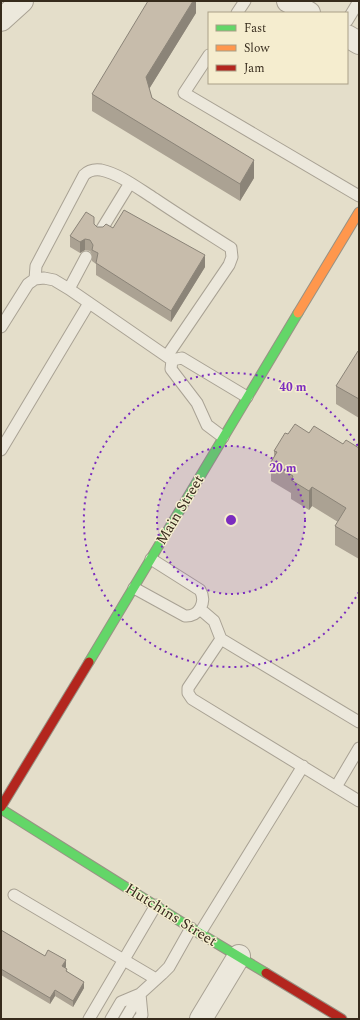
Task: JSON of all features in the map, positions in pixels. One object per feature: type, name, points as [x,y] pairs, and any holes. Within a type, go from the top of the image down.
[{"type":"main road","name":"Main Street","points":[[1,808],[359,212]]},
{"type":"main road","name":"Hutchins Street","points":[[1,808],[342,1019]]},
{"type":"street","points":[[1,20],[22,1]]},
{"type":"street","points":[[288,1],[307,12]]},
{"type":"street","points":[[348,37],[359,43]]},
{"type":"street","points":[[202,1019],[239,956]]},
{"type":"lane","points":[[238,12],[245,1]]},
{"type":"lane","points":[[348,19],[359,1]]},
{"type":"lane","points":[[208,57],[184,93],[359,196]]},
{"type":"lane","points":[[35,279],[36,266],[84,176],[88,172],[101,170],[130,183],[231,248],[232,257],[229,265],[169,358],[171,369],[197,403],[207,425],[223,437]]},
{"type":"lane","points":[[100,232],[130,183]]},
{"type":"lane","points":[[69,289],[86,257]]},
{"type":"lane","points":[[1,327],[28,284],[35,279],[44,278],[54,280],[169,358],[182,358],[247,397]]},
{"type":"lane","points":[[1,450],[89,303]]},
{"type":"lane","points":[[134,588],[185,616],[196,614],[200,609],[203,603],[203,596],[200,590],[151,559]]},
{"type":"lane","points":[[200,609],[214,621],[221,639],[359,722]]},
{"type":"lane","points":[[221,639],[188,688],[188,693],[192,698],[359,801]]},
{"type":"lane","points":[[336,787],[359,748]]},
{"type":"lane","points":[[125,1019],[140,994],[169,967],[196,930],[303,766]]},
{"type":"lane","points":[[14,895],[156,979]]},
{"type":"lane","points":[[89,1019],[156,905]]},
{"type":"lane","points":[[111,1019],[121,1002],[140,994]]},
{"type":"lane","points":[[139,1019],[142,1015],[140,994]]},
{"type":"building","points":[[148,1],[193,1],[146,77],[152,98],[254,160],[240,184],[92,94]]},
{"type":"building","points":[[124,210],[205,255],[171,311],[96,263],[98,253],[92,250],[93,245],[90,240],[85,239],[80,242],[70,236],[86,212],[94,217],[94,224],[97,227],[103,227],[106,224],[113,228]]},
{"type":"building","points":[[358,351],[359,352],[359,399],[336,386]]},
{"type":"building","points":[[295,424],[309,433],[314,426],[343,444],[346,440],[359,448],[359,540],[335,526],[346,508],[312,487],[309,491],[291,480],[293,476],[271,462],[277,452],[274,451],[285,433],[288,434]]},
{"type":"building","points":[[1,930],[45,956],[48,950],[66,960],[62,966],[67,969],[66,971],[84,982],[73,1001],[55,990],[50,998],[1,969]]},
{"type":"traffic: fast","points":[[89,662],[298,313]]},
{"type":"traffic: fast","points":[[1,809],[191,928],[266,973]]},
{"type":"traffic: slow","points":[[298,313],[359,212]]},
{"type":"traffic: jam","points":[[1,807],[89,662]]},
{"type":"traffic: jam","points":[[266,973],[342,1019]]}]
